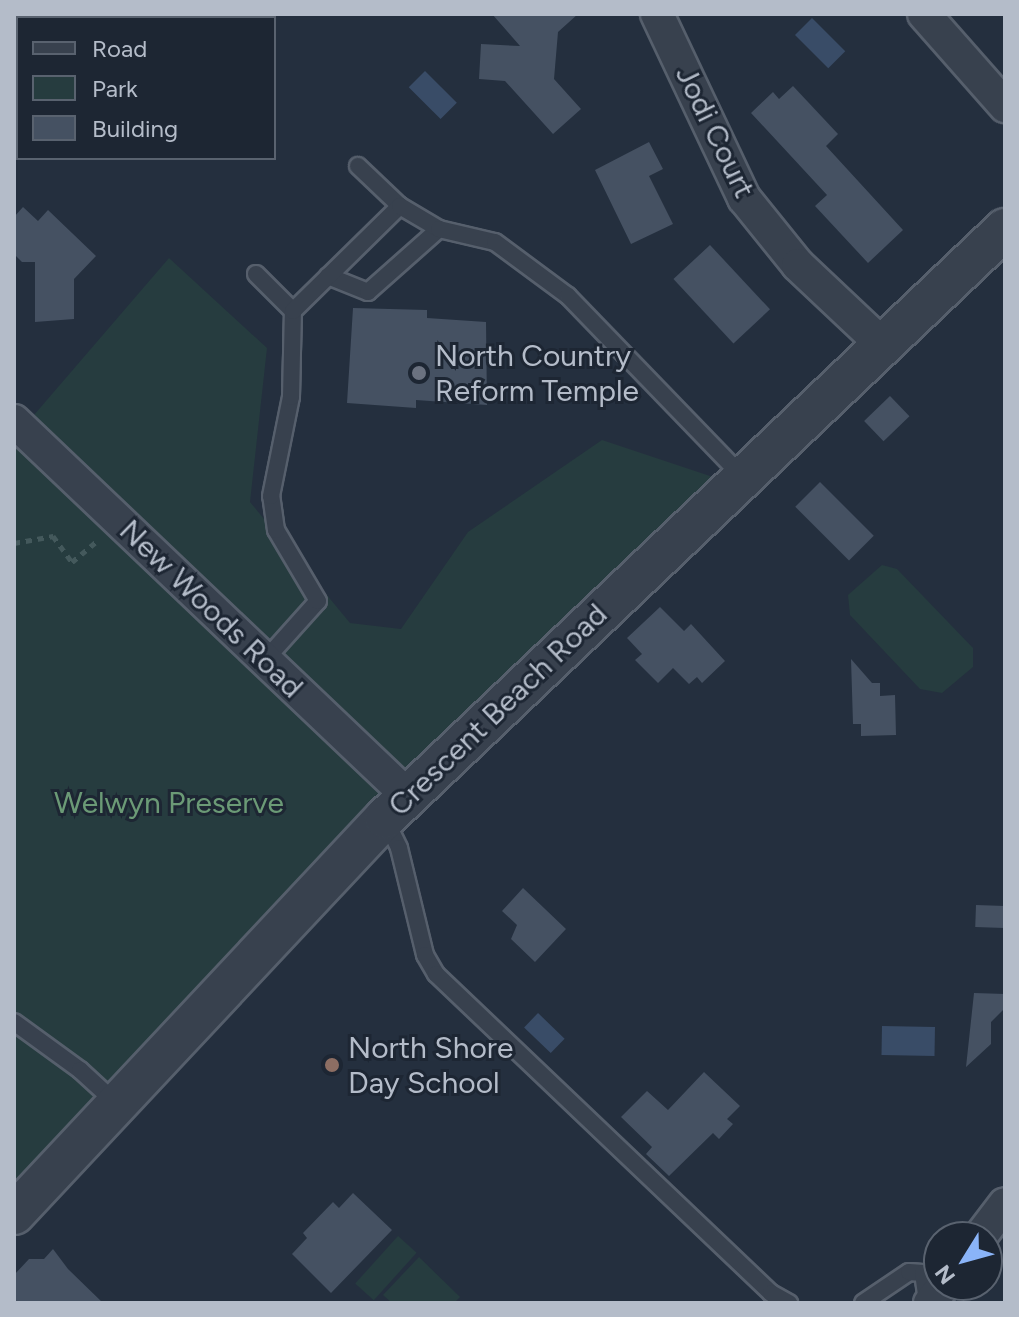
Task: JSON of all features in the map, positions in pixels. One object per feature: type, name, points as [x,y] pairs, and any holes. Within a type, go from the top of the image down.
[{"type":"street","name":"Jodi Court","points":[[657,14],[744,198],[798,265],[883,345]]},
{"type":"street","points":[[924,14],[1005,106]]},
{"type":"street","name":"Crescent Beach Road","points":[[14,1214],[396,807],[1005,229]]},
{"type":"street","name":"New Woods Road","points":[[14,421],[265,660],[396,807]]},
{"type":"street","points":[[992,1221],[1005,1204]]},
{"type":"lane","points":[[358,166],[400,206],[439,229],[495,242],[568,296],[743,477]]},
{"type":"lane","points":[[265,660],[318,601],[276,530],[271,496],[291,397],[293,311],[400,206]]},
{"type":"lane","points":[[328,276],[368,292],[439,229]]},
{"type":"lane","points":[[256,274],[293,311]]},
{"type":"lane","points":[[396,807],[399,848],[425,955],[436,974],[771,1293],[789,1303]]},
{"type":"lane","points":[[14,1022],[80,1070],[117,1104]]},
{"type":"lane","points":[[863,1303],[909,1272],[923,1273],[929,1303]]},
{"type":"path","points":[[14,543],[53,536],[72,562],[120,522]]},
{"type":"green space","points":[[169,258],[267,348],[250,502],[350,623],[401,629],[468,532],[602,440],[716,478],[406,779],[34,415]]},
{"type":"green space","name":"Welwyn Preserve","points":[[14,443],[388,796],[14,1199]]},
{"type":"green space","points":[[882,565],[897,569],[973,648],[973,667],[942,693],[920,689],[850,615],[848,595]]},
{"type":"green space","points":[[398,1236],[417,1253],[374,1300],[355,1284]]},
{"type":"green space","points":[[419,1257],[460,1297],[454,1303],[392,1303],[383,1295]]},
{"type":"water","points":[[812,18],[845,51],[828,68],[795,35]]},
{"type":"water","points":[[425,71],[457,103],[441,119],[409,87]]},
{"type":"water","points":[[538,1013],[565,1039],[551,1053],[524,1027]]},
{"type":"water","points":[[882,1026],[935,1027],[934,1056],[881,1055]]},
{"type":"building","points":[[492,14],[578,14],[558,32],[554,79],[581,109],[553,134],[505,81],[479,79],[481,44],[520,46]]},
{"type":"building","points":[[793,86],[838,134],[826,146],[903,230],[868,263],[815,206],[827,195],[751,113],[773,92],[779,99]]},
{"type":"building","points":[[649,142],[663,169],[649,176],[673,224],[631,244],[595,170]]},
{"type":"building","points":[[23,207],[38,221],[48,210],[96,256],[74,279],[74,319],[35,322],[35,262],[22,262],[15,255],[14,217]]},
{"type":"building","points":[[710,245],[770,309],[733,343],[673,279]]},
{"type":"building","name":"North Country Reform Temple","points":[[353,308],[427,310],[427,318],[486,322],[487,405],[416,400],[416,408],[347,403]]},
{"type":"building","points":[[890,396],[909,416],[884,441],[864,421]]},
{"type":"building","points":[[820,482],[874,536],[849,560],[795,507]]},
{"type":"building","points":[[660,607],[684,631],[691,624],[725,661],[702,683],[697,677],[689,684],[673,668],[658,683],[635,660],[642,654],[627,638]]},
{"type":"building","points":[[851,659],[872,683],[880,683],[880,696],[895,695],[896,735],[861,736],[861,724],[853,724]]},
{"type":"building","points":[[523,888],[566,929],[535,962],[511,939],[517,925],[502,911]]},
{"type":"building","points":[[976,905],[1005,906],[1004,928],[975,927]]},
{"type":"building","points":[[974,993],[1005,994],[1005,1008],[991,1022],[991,1044],[966,1067]]},
{"type":"building","points":[[704,1072],[740,1106],[727,1119],[733,1124],[719,1139],[713,1133],[669,1176],[646,1154],[652,1147],[621,1117],[647,1091],[668,1110]]},
{"type":"building","points":[[353,1193],[392,1230],[331,1293],[292,1254],[307,1238],[303,1233],[333,1202],[339,1208]]},
{"type":"building","points":[[53,1249],[68,1269],[103,1303],[14,1303],[14,1275],[29,1259],[44,1259]]},
{"type":"place","name":"North Country Reform Temple","points":[[419,373]]},
{"type":"place","name":"North Shore Day School","points":[[332,1065]]}]
